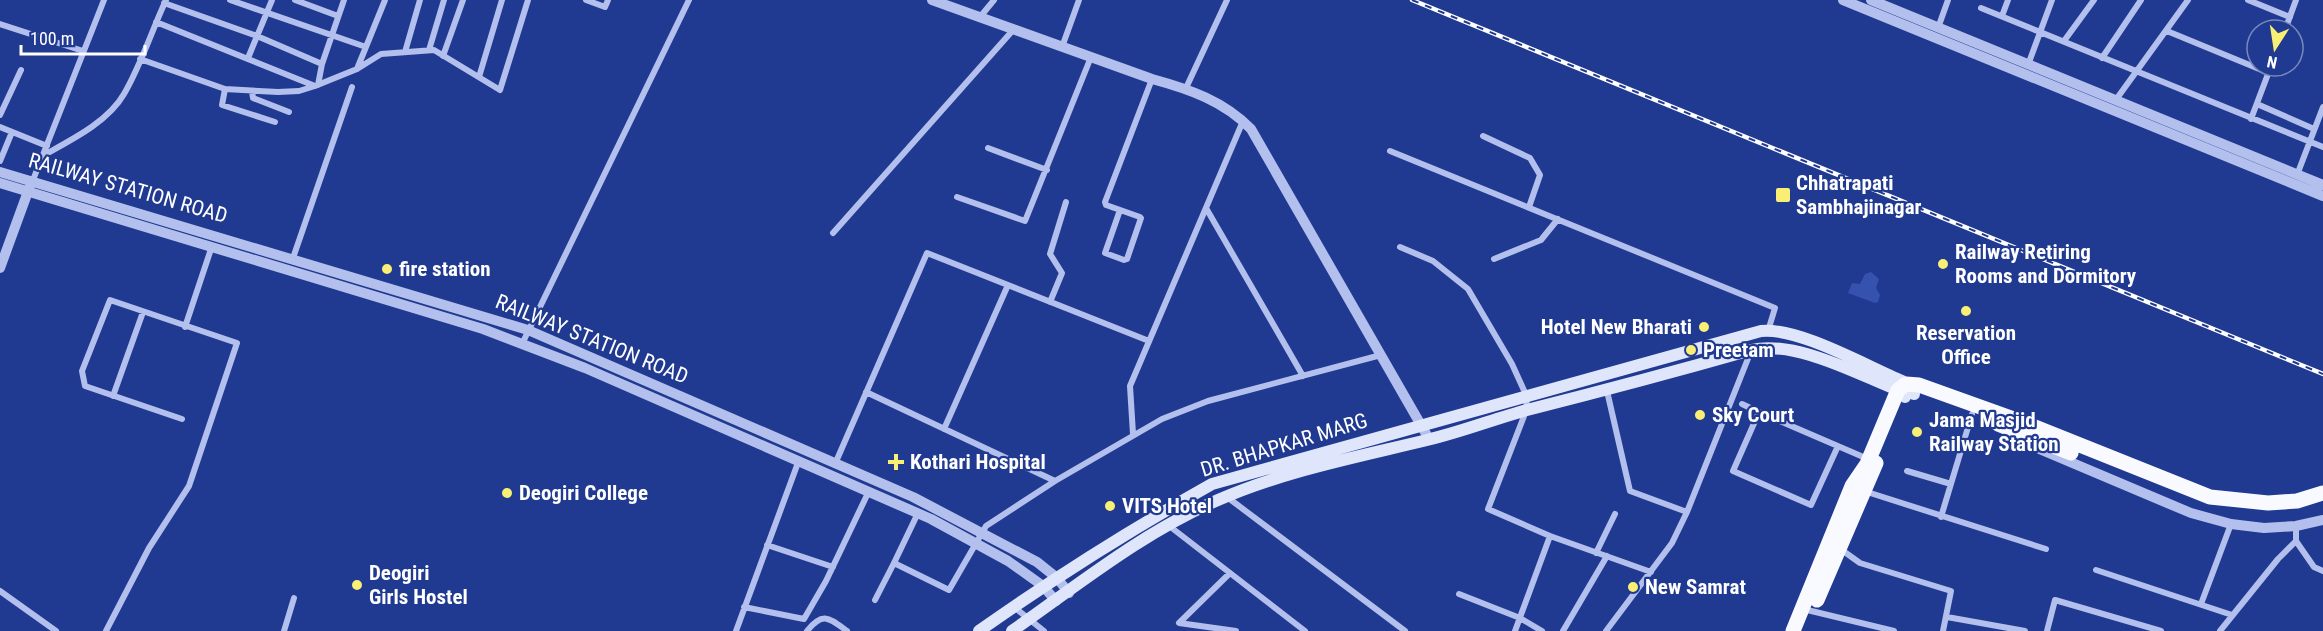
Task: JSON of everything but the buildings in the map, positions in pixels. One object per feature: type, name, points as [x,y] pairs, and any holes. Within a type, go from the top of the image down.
[{"type":"main road","name":"DR. BHAPKAR MARG","points":[[979,631],[1043,586],[1163,511],[1212,484],[1768,331]]},
{"type":"main road","points":[[1768,331],[1801,338],[1906,391],[2002,425],[2024,429],[2210,497],[2268,504],[2297,501],[2323,493]]},
{"type":"main road","name":"DR. BHAPKAR MARG","points":[[1012,631],[1069,593],[1113,558],[1167,525],[1227,496],[1371,452],[1429,439],[1751,350],[1772,347],[1796,351],[1906,391]]},
{"type":"main road","points":[[1793,631],[1807,610],[1869,459],[1906,391],[1919,385],[2188,500],[2214,507],[2267,512],[2296,510],[2323,502]]},
{"type":"main road","points":[[1858,488],[1906,391]]},
{"type":"main road","points":[[1803,631],[1807,610]]},
{"type":"street","points":[[0,268],[104,0]]},
{"type":"street","points":[[230,0],[331,37],[366,47]]},
{"type":"street","points":[[248,58],[272,0]]},
{"type":"street","points":[[295,0],[338,16]]},
{"type":"street","points":[[316,85],[344,0]]},
{"type":"street","points":[[357,69],[385,0]]},
{"type":"street","points":[[405,52],[420,0]]},
{"type":"street","points":[[429,50],[444,0]]},
{"type":"street","points":[[443,56],[463,0]]},
{"type":"street","points":[[479,77],[502,0]]},
{"type":"street","points":[[140,59],[225,89],[299,91],[357,69],[381,54],[429,50],[500,90],[528,0]]},
{"type":"street","points":[[586,0],[605,7],[608,0]]},
{"type":"street","points":[[522,344],[689,0]]},
{"type":"street","points":[[932,0],[1152,79],[1186,88],[1234,111],[1251,129],[1429,439]]},
{"type":"street","points":[[980,17],[994,0]]},
{"type":"street","points":[[1062,47],[1079,0]]},
{"type":"street","points":[[1186,88],[1227,0]]},
{"type":"street","points":[[1843,0],[2323,196]]},
{"type":"street","points":[[1871,0],[2323,185]]},
{"type":"street","points":[[1938,28],[1948,0]]},
{"type":"street","points":[[2002,16],[2008,0]]},
{"type":"street","points":[[2028,65],[2052,0]]},
{"type":"street","points":[[2064,41],[2094,0]]},
{"type":"street","points":[[2102,58],[2142,0]]},
{"type":"street","points":[[2115,101],[2188,0]]},
{"type":"street","points":[[2248,0],[2290,17],[2296,0]]},
{"type":"street","points":[[44,155],[69,141],[107,114],[124,94],[165,2],[322,63]]},
{"type":"street","points":[[1981,8],[2136,73],[2323,147]]},
{"type":"street","points":[[156,22],[316,85]]},
{"type":"street","points":[[0,24],[83,51]]},
{"type":"street","points":[[833,233],[1014,29]]},
{"type":"street","points":[[2167,31],[2245,60]]},
{"type":"street","points":[[957,197],[1025,221],[1091,57]]},
{"type":"street","points":[[0,115],[21,70]]},
{"type":"street","points":[[2251,119],[2267,78]]},
{"type":"street","points":[[1120,210],[1105,253],[1124,260],[1127,259],[1141,220],[1105,202],[1152,79]]},
{"type":"street","points":[[293,258],[352,87]]},
{"type":"street","points":[[225,89],[222,105],[275,122]]},
{"type":"street","points":[[252,91],[253,98],[289,112]]},
{"type":"street","points":[[2257,104],[2314,129]]},
{"type":"street","points":[[2297,175],[2323,107]]},
{"type":"street","points":[[1133,434],[1130,386],[1243,120]]},
{"type":"street","points":[[0,127],[47,146]]},
{"type":"street","points":[[0,161],[12,132]]},
{"type":"street","points":[[1483,135],[1530,158],[1540,175],[1529,207]]},
{"type":"street","points":[[988,148],[1047,170]]},
{"type":"street","points":[[1390,151],[1775,308],[1768,331]]},
{"type":"street","name":"RAILWAY STATION ROAD","points":[[0,172],[528,330],[913,496],[1037,562],[1057,578],[1069,593]]},
{"type":"street","name":"RAILWAY STATION ROAD","points":[[0,183],[483,329],[585,368],[918,513],[1008,561],[1043,586],[1056,601]]},
{"type":"street","points":[[1050,302],[1062,273],[1050,254],[1066,201]]},
{"type":"street","points":[[1206,208],[1303,376]]},
{"type":"street","points":[[1494,259],[1541,240],[1558,219]]},
{"type":"street","points":[[185,327],[212,246]]},
{"type":"street","points":[[1400,247],[1433,261],[1468,289],[1494,330],[1527,397],[1527,411],[1488,509],[1550,536],[1651,572]]},
{"type":"street","points":[[831,474],[927,253],[1149,341]]},
{"type":"street","points":[[944,429],[1008,285]]},
{"type":"street","points":[[106,631],[149,548],[189,486],[237,343],[110,300],[82,371],[85,386],[182,419]]},
{"type":"street","points":[[113,396],[142,312]]},
{"type":"street","points":[[1606,631],[1672,543],[1687,512],[1751,350]]},
{"type":"street","points":[[894,563],[949,590],[981,532],[1055,481],[1133,434],[1162,419],[1208,401],[1381,355]]},
{"type":"street","points":[[1607,391],[1630,490],[1687,512]]},
{"type":"street","points":[[866,392],[1055,481]]},
{"type":"street","points":[[1742,404],[1869,459]]},
{"type":"street","points":[[1759,412],[1733,471],[1811,505],[1838,446]]},
{"type":"street","points":[[1941,517],[1972,414]]},
{"type":"street","points":[[2002,425],[2018,440],[2191,513],[2231,524],[2264,528],[2296,526],[2323,520]]},
{"type":"street","points":[[736,631],[802,448]]},
{"type":"street","points":[[1907,471],[1951,484]]},
{"type":"street","points":[[1858,488],[1941,517],[2046,549]]},
{"type":"street","points":[[744,607],[804,619],[833,567],[869,490]]},
{"type":"street","points":[[1227,496],[1405,631]]},
{"type":"street","points":[[875,600],[918,513]]},
{"type":"street","points":[[1596,553],[1615,514]]},
{"type":"street","points":[[2201,604],[2231,524]]},
{"type":"street","points":[[1167,525],[1305,631]]},
{"type":"street","points":[[2296,526],[2296,541],[2314,567],[2323,572]]},
{"type":"street","points":[[1515,631],[1550,536]]},
{"type":"street","points":[[2220,631],[2278,559],[2296,541]]},
{"type":"street","points":[[1835,544],[1860,563],[1951,591],[1943,631]]},
{"type":"street","points":[[767,545],[833,567]]},
{"type":"street","points":[[1563,631],[1607,556]]},
{"type":"street","points":[[2096,570],[2232,615]]},
{"type":"street","points":[[1230,573],[1179,623],[1236,631]]},
{"type":"street","points":[[0,591],[56,631]]},
{"type":"street","points":[[1459,594],[1520,618],[1542,631]]},
{"type":"street","points":[[284,631],[294,598]]},
{"type":"street","points":[[2047,631],[2055,600],[2161,631]]},
{"type":"street","points":[[1014,606],[1044,631]]},
{"type":"street","points":[[1807,610],[1894,631]]},
{"type":"street","points":[[1947,617],[2025,631]]},
{"type":"street","points":[[807,631],[815,620],[823,618],[847,631]]},
{"type":"shaded area","points":[[1871,272],[1879,279],[1876,288],[1880,295],[1878,302],[1875,303],[1848,293],[1852,283],[1860,284],[1865,274]]},
{"type":"railway","points":[[1412,0],[2323,374]]},
{"type":"place","name":"Chhatrapati Sambhajinagar","points":[[1783,195]]},
{"type":"place","name":"Railway Retiring Rooms and Dormitory","points":[[1943,264]]},
{"type":"place","name":"fire station","points":[[387,269]]},
{"type":"place","name":"Reservation Office","points":[[1966,311]]},
{"type":"place","name":"Hotel New Bharati","points":[[1704,327]]},
{"type":"place","name":"Preetam","points":[[1691,350]]},
{"type":"place","name":"Sky Court","points":[[1700,415]]},
{"type":"place","name":"Jama Masjid Railway Station","points":[[1917,432]]},
{"type":"place","name":"Kothari Hospital","points":[[896,462]]},
{"type":"place","name":"Deogiri College","points":[[507,493]]},
{"type":"place","name":"VITS Hotel","points":[[1110,506]]},
{"type":"place","name":"Deogiri Girls Hostel","points":[[357,585]]},
{"type":"place","name":"New Samrat","points":[[1633,587]]}]
